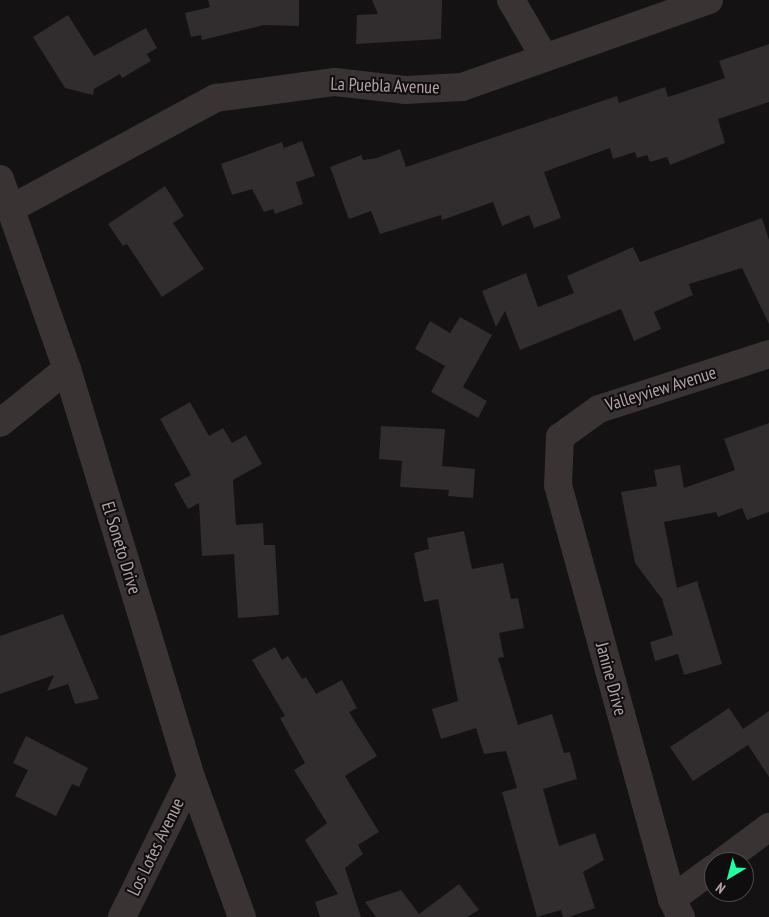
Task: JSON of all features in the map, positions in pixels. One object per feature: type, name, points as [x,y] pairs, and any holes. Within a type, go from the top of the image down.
[{"type":"street","points":[[511,0],[543,54]]},
{"type":"street","name":"La Puebla Avenue","points":[[14,207],[216,98],[335,82],[405,90],[462,87],[543,54],[709,0]]},
{"type":"street","name":"El Soneto Drive","points":[[0,179],[14,207],[67,369],[191,777],[242,917]]},
{"type":"street","name":"Valleyview Avenue","points":[[560,437],[598,409],[769,354]]},
{"type":"street","points":[[0,424],[67,369]]},
{"type":"street","name":"Janine Drive","points":[[560,437],[558,485],[677,908]]},
{"type":"street","name":"Los Lotes Avenue","points":[[122,917],[191,777]]},
{"type":"street","points":[[735,852],[769,827]]},
{"type":"street","points":[[677,908],[704,879]]},
{"type":"building","points":[[208,0],[299,0],[299,26],[264,25],[202,40],[201,35],[191,37],[185,13],[210,7]]},
{"type":"building","points":[[372,0],[442,0],[441,39],[356,44],[357,15],[378,14]]},
{"type":"building","points":[[68,15],[94,56],[146,28],[157,48],[147,54],[151,61],[122,78],[120,74],[94,89],[93,95],[65,88],[33,37]]},
{"type":"building","points":[[769,44],[769,102],[718,119],[725,143],[670,165],[667,157],[650,162],[647,155],[637,158],[635,152],[613,159],[610,148],[544,172],[561,218],[534,228],[529,215],[502,226],[493,202],[442,220],[441,215],[380,234],[371,211],[349,219],[330,167],[361,155],[363,160],[377,158],[400,149],[406,167],[617,96],[619,103],[665,87],[668,97],[725,78],[719,61]]},
{"type":"building","points":[[302,141],[315,176],[296,182],[303,204],[275,214],[273,209],[264,212],[252,189],[232,195],[221,164],[282,142],[284,148]]},
{"type":"building","points":[[165,186],[184,216],[173,223],[204,269],[162,297],[127,244],[123,246],[108,224]]},
{"type":"building","points":[[762,218],[769,240],[769,324],[742,268],[689,284],[693,295],[654,312],[661,329],[634,341],[621,309],[520,350],[505,311],[496,327],[482,291],[526,273],[538,307],[574,293],[567,276],[633,247],[640,262]]},
{"type":"building","points":[[460,317],[492,335],[463,387],[487,401],[478,418],[431,392],[445,366],[415,349],[430,321],[450,333]]},
{"type":"building","points":[[190,402],[209,436],[223,428],[232,443],[246,435],[262,464],[233,480],[236,525],[263,523],[264,545],[275,545],[279,615],[238,618],[234,554],[202,556],[199,503],[188,509],[174,484],[191,475],[160,419]]},
{"type":"building","points":[[769,423],[769,512],[747,520],[742,508],[718,517],[716,512],[664,522],[677,588],[697,581],[722,664],[684,675],[678,654],[655,661],[650,642],[673,635],[662,599],[635,563],[621,492],[657,486],[654,470],[680,465],[684,488],[735,470],[724,439]]},
{"type":"building","points":[[381,426],[445,429],[442,466],[475,469],[473,498],[448,496],[449,490],[400,487],[402,461],[379,459]]},
{"type":"building","points":[[464,531],[472,569],[503,563],[511,599],[518,598],[524,628],[499,633],[504,657],[498,658],[518,725],[552,714],[564,753],[570,752],[577,779],[543,789],[559,846],[595,833],[604,860],[583,872],[595,908],[569,917],[563,917],[561,910],[537,917],[502,792],[517,788],[506,751],[484,754],[476,728],[441,739],[432,709],[458,701],[438,599],[424,602],[414,553],[429,549],[427,538]]},
{"type":"building","points":[[63,614],[99,699],[75,704],[68,684],[47,691],[54,675],[0,694],[0,636]]},
{"type":"building","points":[[275,647],[282,660],[288,656],[302,679],[306,677],[316,694],[342,680],[357,708],[349,712],[377,756],[345,776],[379,832],[358,845],[363,854],[345,868],[361,917],[320,917],[315,902],[338,894],[305,840],[327,823],[294,770],[305,763],[280,718],[285,716],[252,660]]},
{"type":"building","points":[[729,708],[743,729],[769,711],[769,777],[748,745],[693,781],[670,747]]},
{"type":"building","points":[[26,736],[88,768],[79,787],[72,784],[56,816],[15,796],[28,770],[13,763]]},
{"type":"building","points":[[459,884],[479,910],[467,917],[376,917],[365,902],[401,890],[419,914]]}]
